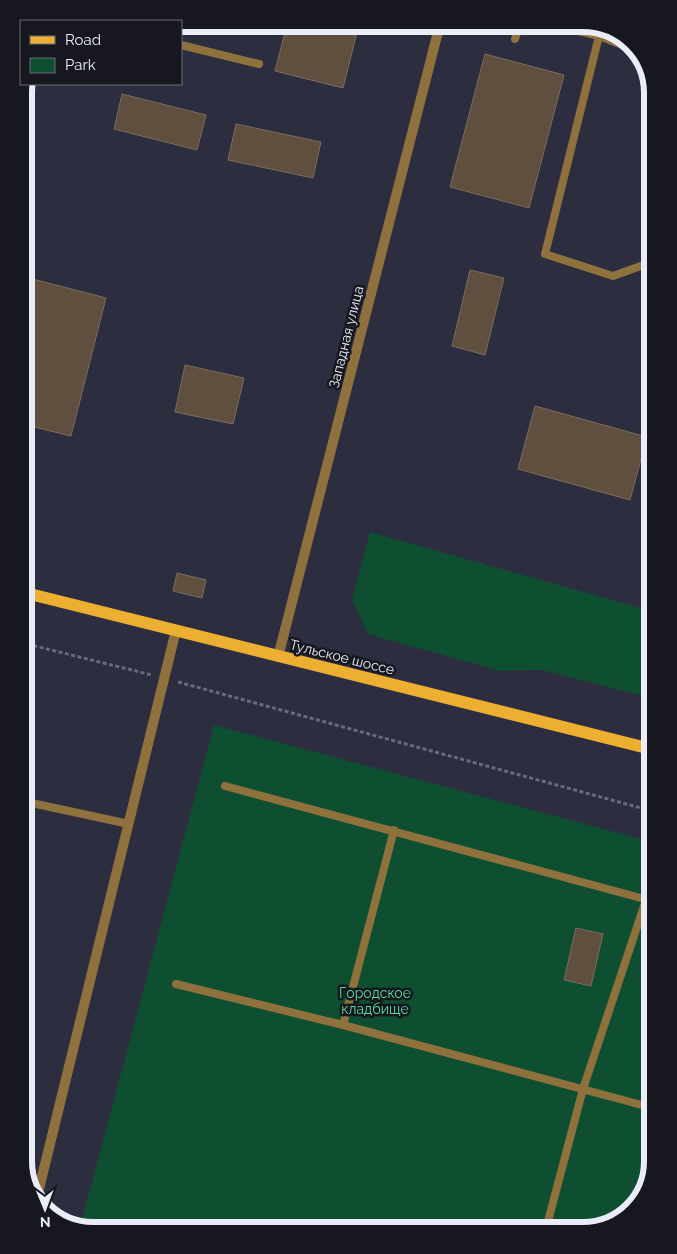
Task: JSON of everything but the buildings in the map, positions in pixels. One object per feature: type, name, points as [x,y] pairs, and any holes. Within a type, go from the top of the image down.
[{"type":"main road","name":"Тульское шоссе","points":[[33,595],[644,747]]},
{"type":"street","name":"Западная улица","points":[[278,657],[438,33]]},
{"type":"street","points":[[41,1184],[176,630]]},
{"type":"lane","points":[[515,39],[517,33]]},
{"type":"lane","points":[[587,33],[619,44]]},
{"type":"lane","points":[[599,36],[545,254],[613,276],[644,264]]},
{"type":"lane","points":[[182,46],[259,64]]},
{"type":"lane","points":[[225,786],[644,899]]},
{"type":"lane","points":[[32,803],[129,824]]},
{"type":"lane","points":[[343,1025],[394,830]]},
{"type":"lane","points":[[548,1222],[582,1089],[644,914]]},
{"type":"lane","points":[[176,984],[343,1025],[644,1106]]},
{"type":"path","points":[[32,645],[164,678],[644,809]]},
{"type":"green space","points":[[370,532],[644,609],[644,696],[542,670],[500,671],[368,634],[352,599]]},
{"type":"green space","name":"Городское кладбище","points":[[214,725],[644,840],[644,1160],[643,1172],[638,1187],[629,1201],[614,1213],[607,1217],[583,1222],[82,1220]]}]
